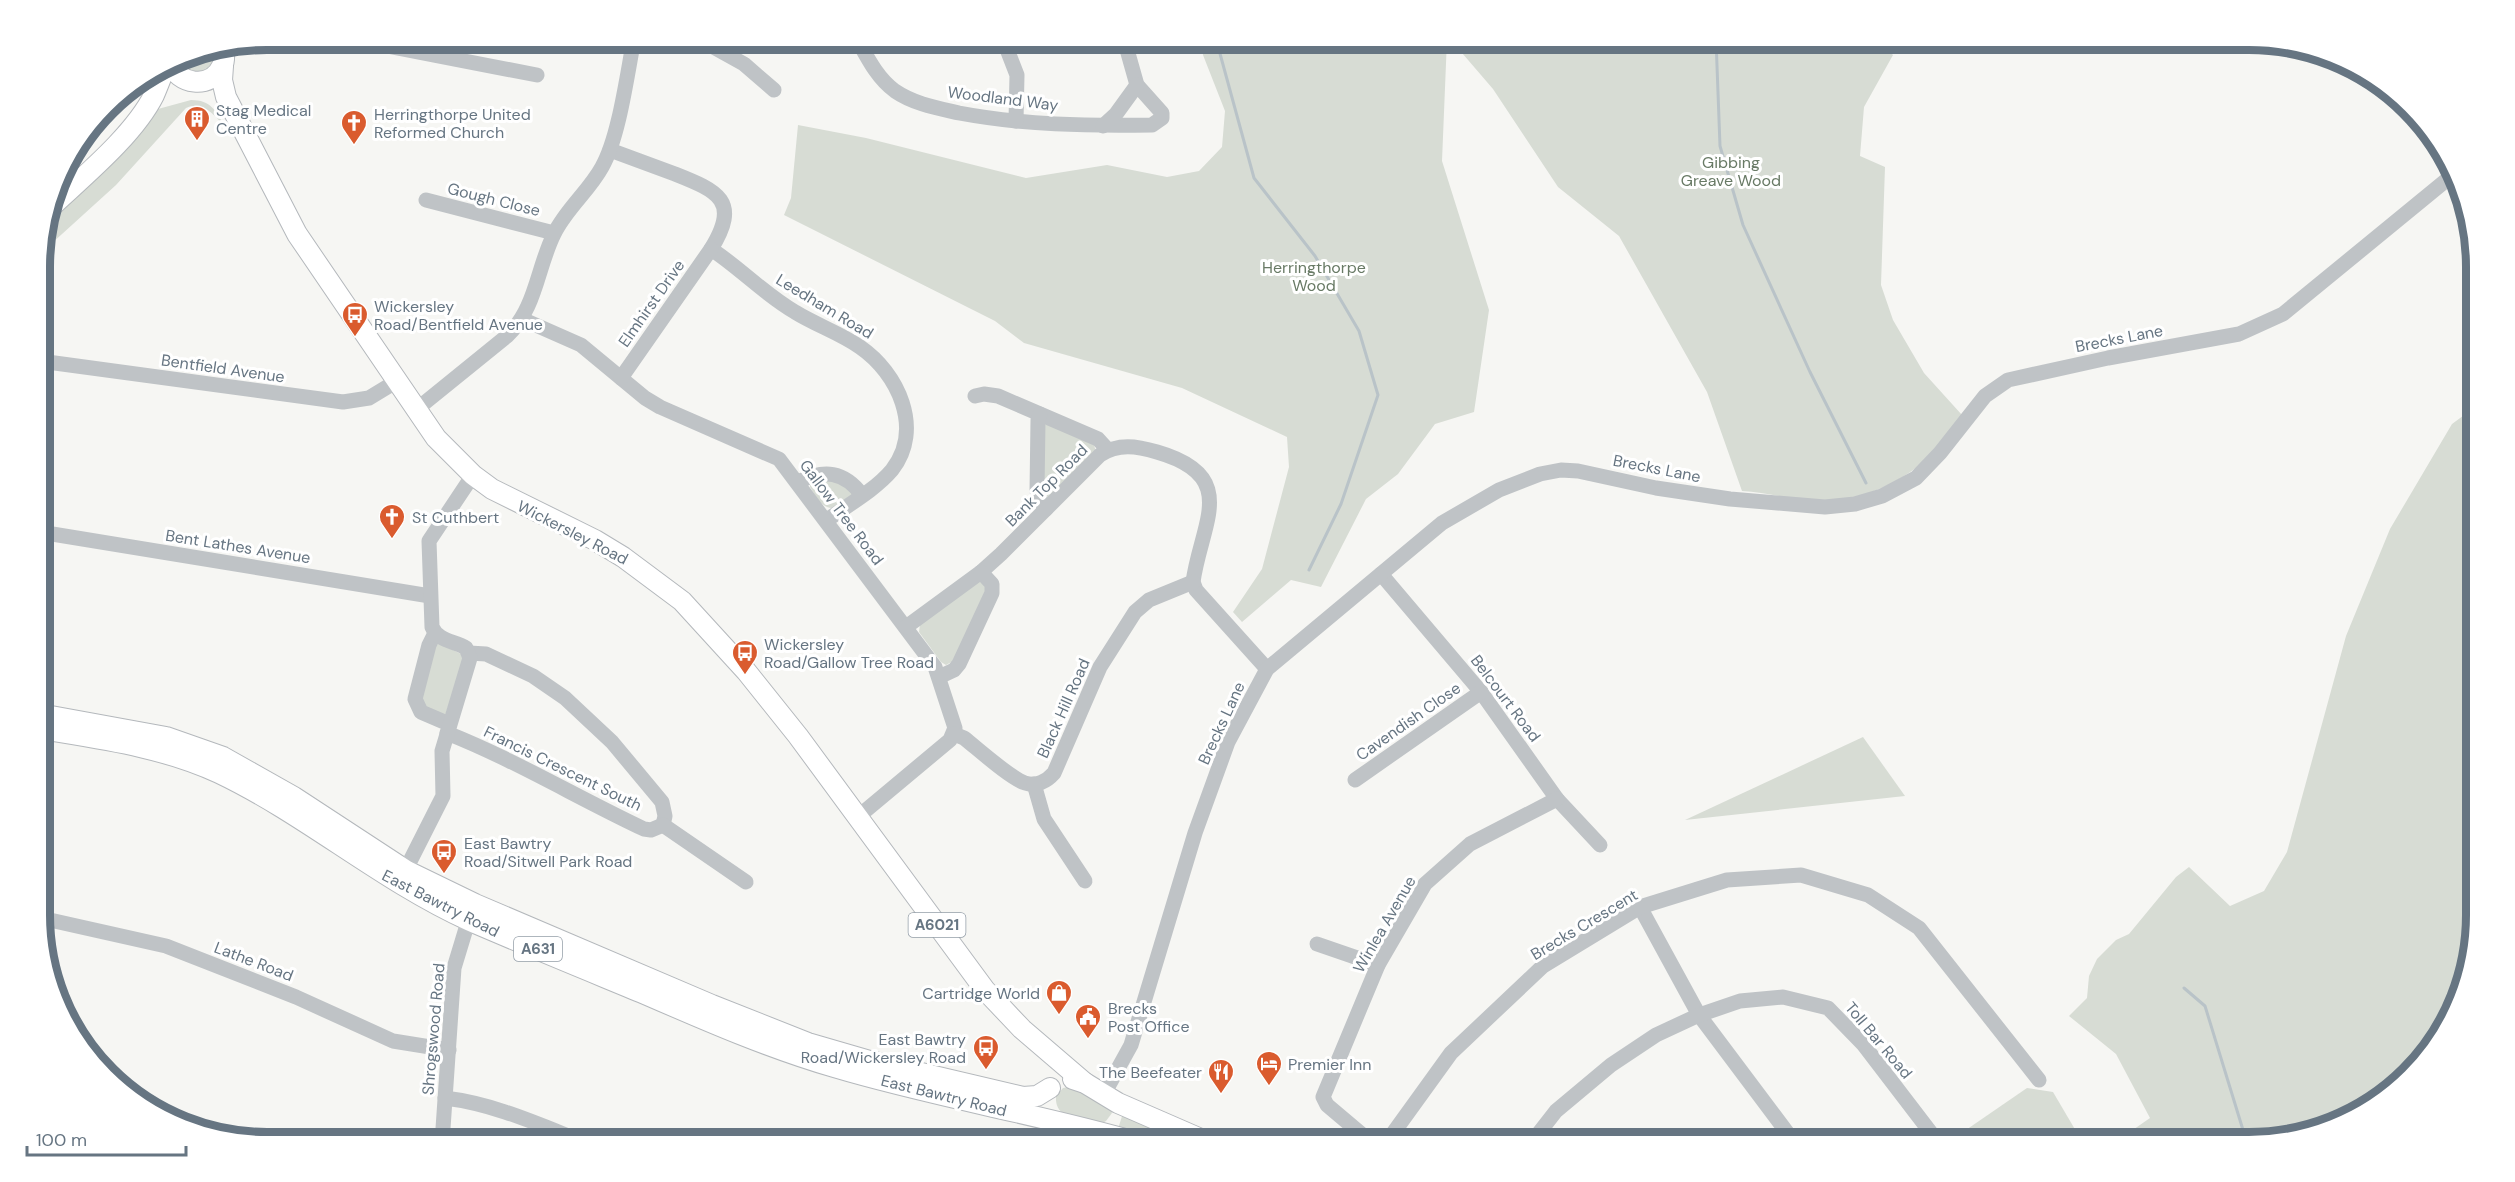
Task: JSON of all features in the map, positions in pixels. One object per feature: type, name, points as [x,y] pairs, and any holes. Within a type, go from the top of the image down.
[{"type":"main road","name":"A6021","points":[[192,82],[212,78],[224,57]]},
{"type":"main road","name":"Wickersley Road","points":[[224,57],[222,80],[226,97],[297,234],[436,438],[472,475],[510,500],[624,556],[682,602],[746,671],[859,816],[975,977],[1022,1029],[1046,1063],[1051,1086],[1046,1104],[1049,1113],[1058,1123]]},
{"type":"main road","points":[[175,70],[181,78],[210,87],[226,97]]},
{"type":"main road","points":[[60,198],[117,143],[153,96],[161,77]]},
{"type":"main road","points":[[153,96],[192,82]]},
{"type":"main road","name":"East Bawtry Road","points":[[50,716],[166,737],[224,757],[294,797],[402,878]]},
{"type":"main road","name":"East Bawtry Road","points":[[50,731],[146,749],[210,769],[253,791],[402,878],[701,1018],[804,1058],[870,1077],[1058,1123]]},
{"type":"main road","name":"East Bawtry Road","points":[[471,912],[808,1043],[870,1061],[1023,1097],[1037,1096],[1051,1086]]},
{"type":"main road","name":"Wickersley Road","points":[[1022,1029],[1085,1083]]},
{"type":"main road","name":"A631","points":[[1051,1086],[1065,1079],[1085,1083],[1111,1098],[1186,1132]]},
{"type":"main road","points":[[1110,1132],[1111,1098]]},
{"type":"main road","name":"A631","points":[[1058,1123],[1101,1132]]},
{"type":"street","points":[[408,50],[537,75]]},
{"type":"street","points":[[417,409],[507,336],[522,319],[529,307],[554,233],[596,177],[610,150],[632,50]]},
{"type":"street","points":[[719,50],[744,64],[774,90]]},
{"type":"street","name":"Woodland Way","points":[[864,50],[881,78],[904,97],[934,108],[1016,121],[1103,126],[1152,125],[1162,118],[1160,108],[1137,85],[1127,50]]},
{"type":"street","points":[[1009,50],[1017,75],[1016,121]]},
{"type":"street","points":[[1103,126],[1116,114],[1137,85]]},
{"type":"street","points":[[610,150],[708,187],[716,194],[724,208],[725,218],[720,234],[711,249]]},
{"type":"street","name":"Brecks Lane","points":[[1111,1098],[1131,1045],[1195,833],[1228,742],[1267,669],[1442,523],[1468,506],[1519,481],[1561,470],[1578,471],[1688,493],[1825,507],[1855,504],[1882,496],[1916,478],[1940,453],[1985,396],[2008,380],[2108,358],[2239,334],[2283,314],[2447,179]]},
{"type":"street","name":"Gough Close","points":[[426,200],[554,233]]},
{"type":"street","name":"Elmhirst Drive","points":[[621,378],[711,249]]},
{"type":"street","name":"Leedham Road","points":[[711,249],[794,312],[859,346],[874,358],[894,383],[901,398],[906,415],[904,443],[892,469],[862,495],[827,520]]},
{"type":"street","name":"Gallow Tree Road","points":[[522,319],[581,345],[660,407],[779,459],[827,520],[935,667],[954,723],[954,734]]},
{"type":"street","name":"Bentfield Avenue","points":[[50,362],[343,402],[356,402],[369,398],[397,381]]},
{"type":"street","points":[[975,396],[991,394],[1098,439],[1108,450]]},
{"type":"street","points":[[1040,414],[1037,491],[1040,501],[1047,509]]},
{"type":"street","name":"Bank Top Road","points":[[906,627],[981,572],[1092,462],[1108,450],[1119,447],[1141,447],[1172,456],[1190,465],[1203,480],[1210,496],[1210,508],[1193,582]]},
{"type":"street","points":[[798,482],[817,474],[840,476],[854,484],[862,495]]},
{"type":"street","points":[[402,878],[443,796],[442,751],[469,662],[469,653],[466,648],[443,639],[435,633],[432,627],[429,541],[472,475]]},
{"type":"street","name":"Bent Lathes Avenue","points":[[50,534],[430,596]]},
{"type":"street","points":[[939,677],[954,670],[959,664],[992,593],[992,584],[981,572]]},
{"type":"street","name":"Belcourt Road","points":[[1381,574],[1481,692],[1557,799],[1599,845]]},
{"type":"street","points":[[1193,582],[1196,590],[1267,669]]},
{"type":"street","name":"Black Hill Road","points":[[1034,784],[1050,778],[1054,773],[1100,666],[1135,612],[1149,600],[1193,582]]},
{"type":"street","name":"Francis Crescent South","points":[[435,633],[429,645],[415,699],[421,712],[448,729],[515,762],[582,800],[644,829],[651,830],[663,825]]},
{"type":"street","points":[[469,653],[486,654],[533,676],[565,698],[612,742],[662,802],[665,816],[663,825],[746,882]]},
{"type":"street","name":"Cavendish Close","points":[[1355,780],[1481,692]]},
{"type":"street","points":[[859,816],[950,740],[954,734],[964,738],[1021,782],[1034,784],[1044,819],[1085,881]]},
{"type":"street","name":"Winlea Avenue","points":[[1359,1132],[1327,1105],[1323,1097],[1378,965],[1425,884],[1470,844],[1557,799]]},
{"type":"street","points":[[1077,868],[1090,860]]},
{"type":"street","name":"Brecks Crescent","points":[[1394,1132],[1451,1053],[1543,966],[1640,907],[1727,880],[1801,875],[1868,895],[1919,928],[2039,1080]]},
{"type":"street","points":[[1640,907],[1699,1015],[1787,1132]]},
{"type":"street","name":"Shrogswood Road","points":[[443,1132],[454,968],[471,912]]},
{"type":"street","name":"Lathe Road","points":[[50,920],[166,946],[296,997],[393,1041],[449,1050]]},
{"type":"street","points":[[1317,944],[1378,965]]},
{"type":"street","name":"Toll Bar Road","points":[[1541,1132],[1556,1112],[1611,1065],[1656,1035],[1699,1015],[1740,1001],[1784,997],[1828,1008],[1863,1044],[1930,1132]]},
{"type":"street","points":[[446,1098],[474,1102],[558,1132]]},
{"type":"green space","name":"Herringthorpe Wood","points":[[1202,50],[1447,50],[1442,161],[1489,310],[1474,412],[1435,424],[1398,474],[1366,499],[1321,587],[1291,580],[1242,622],[1233,612],[1262,569],[1289,467],[1287,437],[1182,388],[1024,343],[995,321],[784,215],[791,198],[798,125],[866,138],[1026,178],[1107,165],[1167,177],[1199,171],[1222,147],[1225,111]]},
{"type":"green space","name":"Gibbing Greave Wood","points":[[1459,50],[1888,50],[1893,55],[1864,107],[1860,156],[1885,167],[1881,285],[1893,320],[1924,373],[1962,415],[1941,445],[1916,468],[1900,478],[1884,487],[1849,499],[1815,501],[1742,491],[1707,392],[1619,236],[1558,187],[1493,89]]},
{"type":"green space","points":[[213,56],[213,64],[208,71],[185,72],[182,67]]},
{"type":"green space","points":[[191,100],[203,102],[216,111],[225,127],[203,107],[186,108],[116,185],[51,244],[57,211],[93,177],[146,118],[158,109]]},
{"type":"green space","points":[[2466,414],[2466,916],[2464,944],[2449,999],[2421,1048],[2392,1079],[2369,1096],[2332,1116],[2277,1131],[2130,1132],[2150,1118],[2116,1054],[2069,1016],[2087,998],[2089,976],[2097,959],[2116,940],[2129,934],[2176,877],[2189,867],[2230,906],[2264,891],[2287,852],[2346,636],[2390,529],[2452,424]]},
{"type":"green space","points":[[1048,422],[1094,445],[1096,452],[1048,499],[1040,489],[1045,425]]},
{"type":"green space","points":[[836,479],[853,494],[832,508],[821,503],[810,487],[810,482]]},
{"type":"green space","points":[[979,580],[988,586],[955,660],[946,665],[941,662],[919,632],[920,624]]},
{"type":"green space","points":[[439,643],[465,656],[445,716],[421,705],[431,649]]},
{"type":"green space","points":[[1863,737],[1905,796],[1685,820]]},
{"type":"green space","points":[[1075,1086],[1109,1106],[1112,1113],[1106,1121],[1099,1125],[1085,1122],[1070,1118],[1059,1110],[1056,1096],[1063,1088]]},
{"type":"green space","points":[[2027,1088],[2053,1092],[2077,1132],[1963,1132]]},
{"type":"green space","points":[[1123,1113],[1170,1132],[1128,1132],[1118,1129]]},
{"type":"waterway","points":[[1219,50],[1254,178],[1315,256],[1359,331],[1378,395],[1341,504],[1309,570]]},
{"type":"waterway","points":[[1716,50],[1720,146],[1743,225],[1810,372],[1866,483]]},
{"type":"waterway","points":[[2184,988],[2205,1006],[2244,1132]]},
{"type":"place","name":"Stag Medical Centre","points":[[197,142]]},
{"type":"place","name":"Herringthorpe United Reformed Church","points":[[354,146]]},
{"type":"place","name":"Wickersley Road/Bentfield Avenue","points":[[355,338]]},
{"type":"place","name":"St Cuthbert","points":[[392,540]]},
{"type":"place","name":"Wickersley Road/Gallow Tree Road","points":[[745,676]]},
{"type":"place","name":"East Bawtry Road/Sitwell Park Road","points":[[444,875]]},
{"type":"place","name":"Cartridge World","points":[[1059,1016]]},
{"type":"place","name":"Brecks Post Office","points":[[1088,1040]]},
{"type":"place","name":"East Bawtry Road/Wickersley Road","points":[[986,1071]]},
{"type":"place","name":"Premier Inn","points":[[1269,1087]]},
{"type":"place","name":"The Beefeater","points":[[1221,1095]]}]
